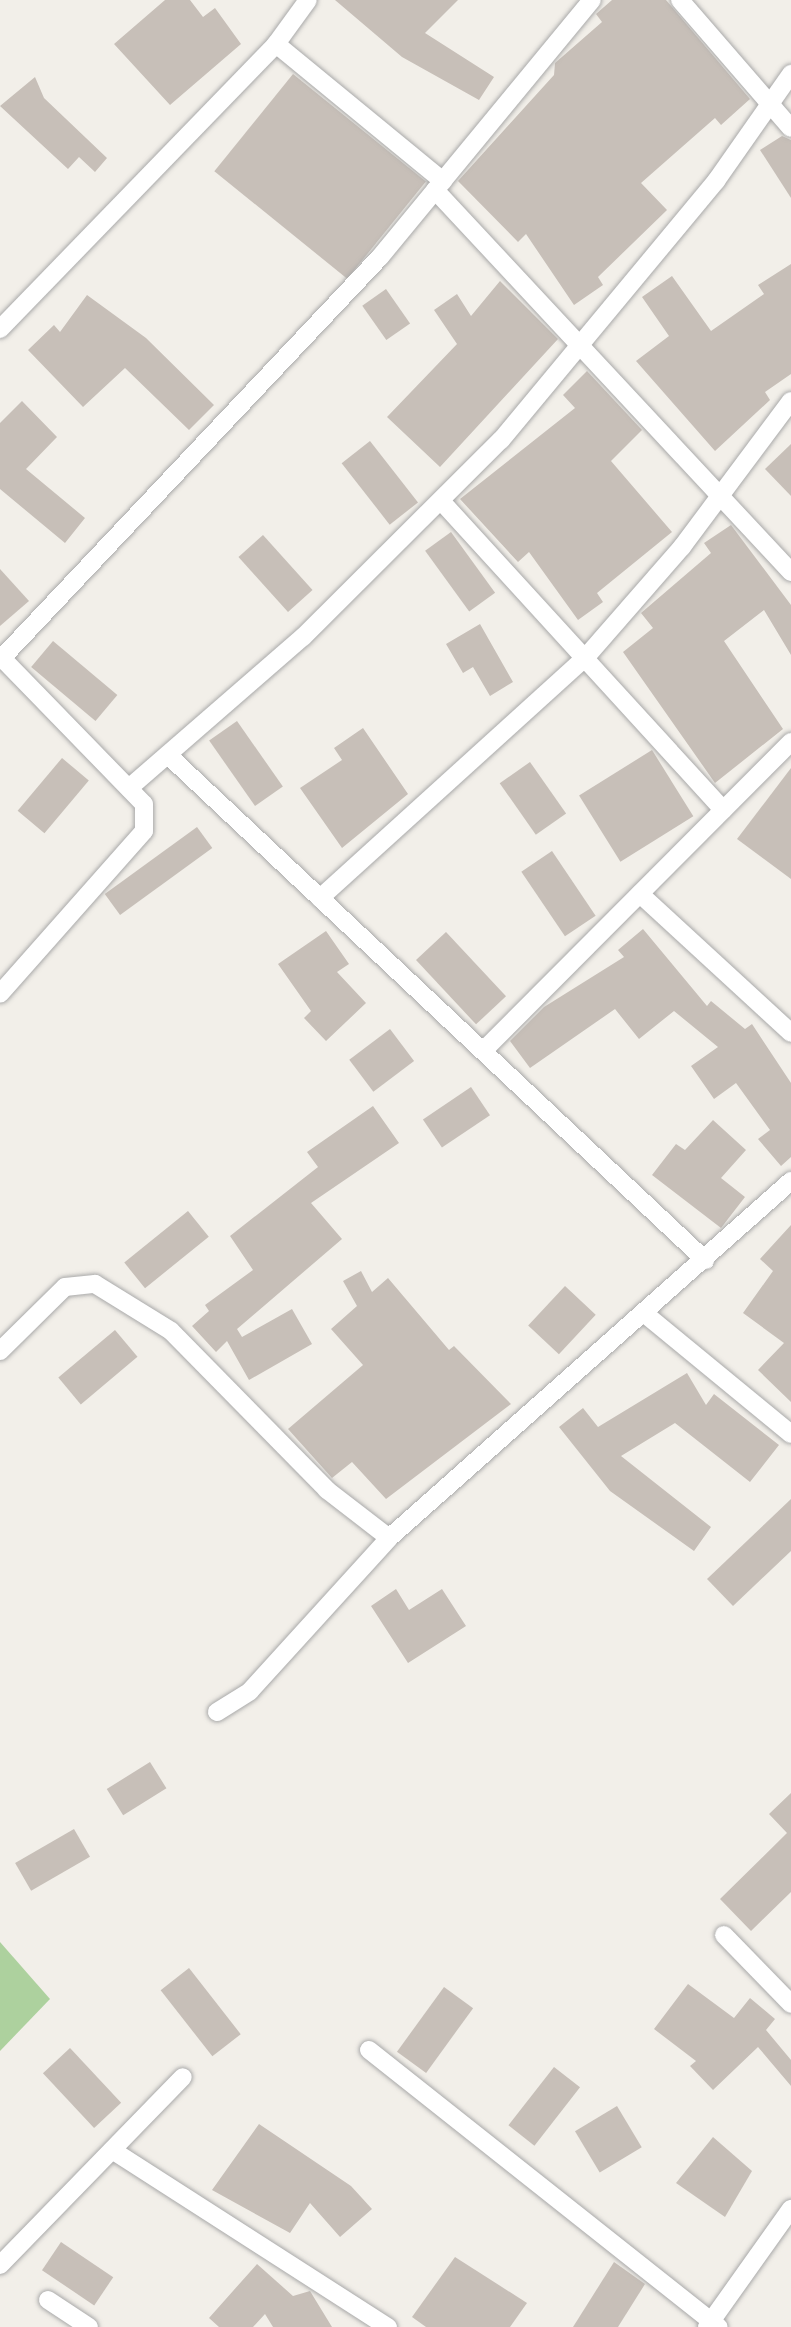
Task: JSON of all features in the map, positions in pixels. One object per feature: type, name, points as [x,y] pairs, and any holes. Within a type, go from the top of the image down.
[{"type":"street","points":[[0,329],[276,44],[308,0]]},
{"type":"street","points":[[0,994],[144,831],[144,804],[1,658],[245,404],[439,186],[592,0]]},
{"type":"street","points":[[680,0],[791,128]]},
{"type":"street","points":[[276,44],[439,186],[578,342],[721,490],[791,572]]},
{"type":"street","points":[[129,788],[169,756],[442,502],[772,107],[791,74]]},
{"type":"street","points":[[320,898],[586,657],[682,547],[721,490],[791,401]]},
{"type":"street","points":[[442,502],[723,810]]},
{"type":"street","points":[[484,1050],[790,744]]},
{"type":"street","points":[[169,756],[705,1260]]},
{"type":"street","points":[[640,894],[791,1033]]},
{"type":"street","points":[[217,1712],[250,1691],[389,1538],[645,1314],[791,1181]]},
{"type":"street","points":[[0,1351],[65,1287],[95,1284],[171,1331],[327,1490],[389,1538]]},
{"type":"street","points":[[645,1314],[791,1434]]},
{"type":"street","points":[[724,1935],[791,2004]]},
{"type":"street","points":[[369,2050],[713,2325],[791,2209]]},
{"type":"street","points":[[0,2265],[183,2077]]},
{"type":"street","points":[[112,2150],[388,2327]]},
{"type":"street","points":[[48,2300],[89,2327]]},
{"type":"green space","points":[[0,1942],[50,1999],[0,2051]]},
{"type":"building","points":[[165,0],[190,0],[203,17],[215,8],[241,44],[170,105],[114,44]]},
{"type":"building","points":[[335,0],[458,0],[425,33],[494,77],[479,100],[402,57]]},
{"type":"building","points":[[612,0],[666,0],[750,99],[721,125],[715,118],[641,183],[667,210],[598,277],[603,285],[574,305],[526,234],[518,242],[458,181],[554,75],[555,63],[602,22],[596,14]]},
{"type":"building","points":[[293,74],[426,182],[347,279],[214,171]]},
{"type":"building","points":[[35,77],[44,98],[107,158],[95,172],[79,157],[68,169],[0,106]]},
{"type":"building","points":[[782,136],[791,140],[791,198],[760,150]]},
{"type":"building","points":[[791,264],[791,374],[765,392],[770,400],[715,451],[636,361],[669,336],[642,297],[672,276],[711,331],[764,294],[758,285]]},
{"type":"building","points":[[500,281],[558,339],[440,467],[387,417],[457,344],[434,310],[457,294],[471,316]]},
{"type":"building","points":[[386,289],[410,323],[386,340],[362,306]]},
{"type":"building","points":[[87,295],[146,338],[214,405],[189,430],[125,368],[83,407],[28,350],[54,325],[60,332]]},
{"type":"building","points":[[587,371],[642,430],[611,461],[672,532],[597,593],[603,602],[578,620],[529,552],[518,562],[460,499],[575,408],[563,395]]},
{"type":"building","points":[[22,401],[57,437],[26,469],[85,518],[65,543],[0,489],[0,423]]},
{"type":"building","points":[[370,441],[418,502],[390,525],[342,463]]},
{"type":"building","points":[[791,444],[791,496],[765,469]]},
{"type":"building","points":[[731,525],[791,605],[791,655],[764,610],[724,641],[783,729],[715,783],[623,652],[653,628],[641,613],[711,553],[704,543]]},
{"type":"building","points":[[451,532],[495,593],[469,611],[425,551]]},
{"type":"building","points":[[263,535],[313,590],[288,612],[238,557]]},
{"type":"building","points":[[0,569],[29,601],[0,626]]},
{"type":"building","points":[[480,624],[513,682],[490,696],[473,667],[463,673],[446,644]]},
{"type":"building","points":[[53,641],[117,695],[95,721],[31,667]]},
{"type":"building","points":[[237,721],[283,787],[255,806],[209,741]]},
{"type":"building","points":[[363,728],[408,794],[342,848],[300,788],[342,760],[334,748]]},
{"type":"building","points":[[652,750],[693,816],[620,862],[579,796]]},
{"type":"building","points":[[62,758],[89,780],[44,833],[18,811]]},
{"type":"building","points":[[530,762],[566,814],[536,835],[500,783]]},
{"type":"building","points":[[791,768],[791,879],[737,839]]},
{"type":"building","points":[[197,827],[212,848],[120,915],[105,894]]},
{"type":"building","points":[[552,851],[596,916],[565,936],[521,872]]},
{"type":"building","points":[[643,929],[707,1006],[711,1001],[745,1029],[752,1024],[791,1083],[791,1157],[781,1166],[758,1139],[770,1130],[736,1083],[714,1099],[691,1066],[718,1047],[674,1011],[639,1039],[615,1009],[530,1068],[510,1041],[544,1007],[624,957],[618,950]]},
{"type":"building","points":[[326,931],[349,964],[337,972],[366,1003],[326,1041],[304,1018],[311,1011],[278,964]]},
{"type":"building","points":[[446,932],[506,996],[476,1024],[416,960]]},
{"type":"building","points":[[390,1029],[414,1061],[373,1092],[349,1060]]},
{"type":"building","points":[[471,1087],[490,1115],[442,1148],[423,1119]]},
{"type":"building","points":[[373,1106],[399,1143],[311,1203],[342,1239],[237,1329],[242,1337],[292,1309],[312,1344],[249,1380],[227,1341],[216,1352],[192,1326],[209,1311],[205,1305],[253,1270],[230,1236],[318,1167],[307,1152]]},
{"type":"building","points":[[713,1120],[746,1150],[721,1178],[745,1197],[721,1228],[652,1175],[676,1144],[685,1150]]},
{"type":"building","points":[[188,1211],[209,1237],[145,1288],[124,1263]]},
{"type":"building","points":[[791,1225],[791,1402],[758,1370],[784,1343],[743,1313],[773,1271],[760,1259]]},
{"type":"building","points":[[361,1271],[372,1292],[388,1278],[449,1350],[454,1346],[511,1404],[386,1499],[352,1462],[332,1478],[288,1429],[363,1365],[331,1329],[357,1306],[343,1281]]},
{"type":"building","points":[[565,1286],[596,1315],[559,1354],[528,1325]]},
{"type":"building","points":[[115,1330],[137,1357],[81,1404],[58,1378]]},
{"type":"building","points":[[687,1373],[706,1405],[714,1394],[779,1445],[750,1482],[675,1423],[621,1456],[711,1527],[694,1551],[610,1491],[559,1427],[583,1408],[598,1427]]},
{"type":"building","points":[[791,1499],[791,1551],[733,1606],[707,1579]]},
{"type":"building","points":[[396,1589],[409,1610],[442,1589],[466,1626],[408,1663],[371,1606]]},
{"type":"building","points":[[150,1762],[166,1788],[123,1815],[107,1789]]},
{"type":"building","points":[[791,1793],[791,1892],[751,1931],[720,1899],[787,1833],[769,1814]]},
{"type":"building","points":[[74,1829],[90,1857],[31,1891],[15,1863]]},
{"type":"building","points":[[189,1968],[241,2034],[212,2056],[161,1990]]},
{"type":"building","points":[[688,1984],[734,2018],[750,1998],[775,2019],[766,2030],[791,2060],[791,2086],[758,2047],[713,2090],[690,2066],[696,2061],[654,2029]]},
{"type":"building","points":[[444,1987],[473,2008],[426,2073],[397,2052]]},
{"type":"building","points":[[70,2048],[121,2103],[94,2128],[43,2073]]},
{"type":"building","points":[[554,2067],[580,2087],[534,2146],[508,2125]]},
{"type":"building","points":[[617,2106],[642,2147],[600,2172],[575,2131]]},
{"type":"building","points":[[259,2124],[351,2186],[372,2209],[340,2237],[310,2203],[290,2233],[212,2190]]},
{"type":"building","points":[[713,2137],[752,2171],[725,2217],[676,2183]]},
{"type":"building","points":[[61,2242],[113,2277],[94,2305],[42,2270]]},
{"type":"building","points":[[455,2257],[527,2303],[510,2327],[426,2327],[412,2317]]},
{"type":"building","points":[[614,2262],[645,2284],[618,2327],[573,2327]]},
{"type":"building","points":[[257,2264],[293,2296],[310,2291],[332,2327],[273,2327],[265,2314],[253,2327],[219,2327],[209,2318]]}]
